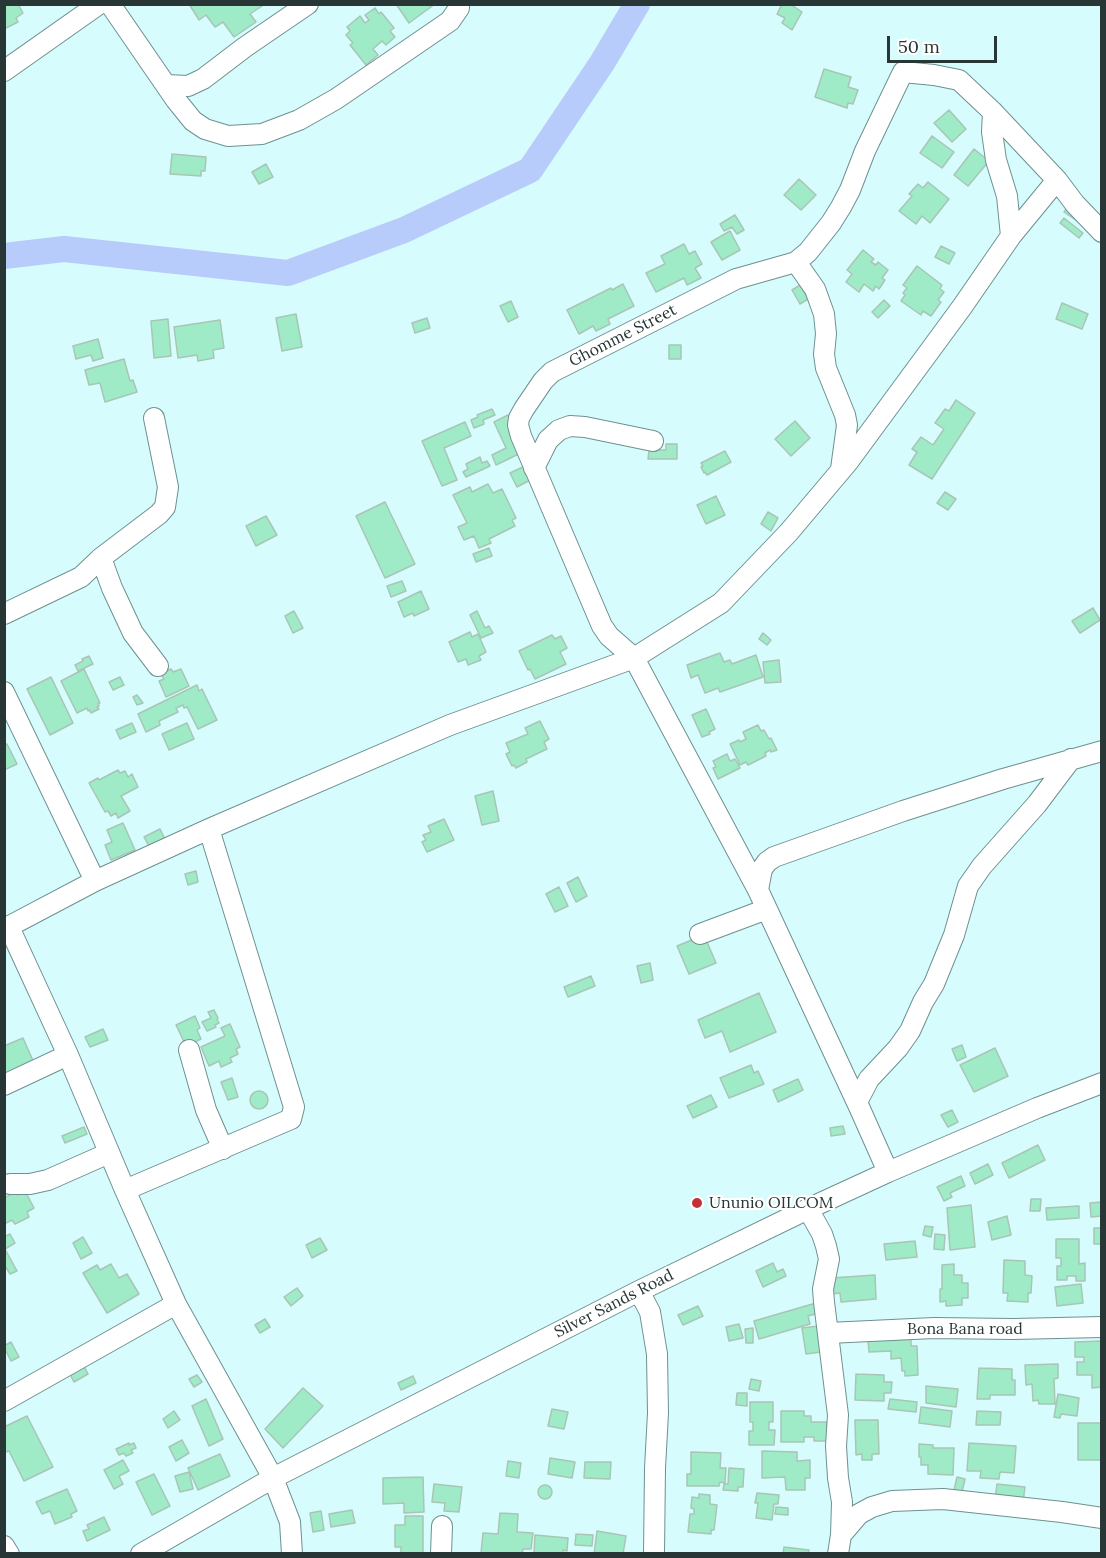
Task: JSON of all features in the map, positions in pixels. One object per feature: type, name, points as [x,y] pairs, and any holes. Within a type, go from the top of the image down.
[{"type":"street","points":[[4,71],[99,4]]},
{"type":"street","points":[[110,4],[176,100],[194,121],[205,129],[228,136],[262,134],[299,120],[336,99],[450,21],[459,8],[459,4]]},
{"type":"street","points":[[166,85],[188,86],[203,79],[308,4]]},
{"type":"street","name":"Ghomme Street","points":[[634,658],[609,636],[602,626],[521,436],[519,418],[543,381],[552,372],[736,279],[796,262],[808,252],[831,223],[850,190],[865,151],[902,73],[934,75],[959,80],[993,112]]},
{"type":"street","points":[[993,112],[1057,180],[1101,232]]},
{"type":"street","points":[[993,112],[992,132],[996,160],[1007,196],[1011,236]]},
{"type":"street","points":[[292,1554],[290,1522],[273,1478],[176,1304],[68,1055],[7,928],[95,881],[450,725],[634,658],[721,603],[789,532],[840,471],[1011,236],[1057,180]]},
{"type":"street","points":[[796,262],[815,289],[824,314],[826,368],[847,425],[840,471]]},
{"type":"street","points":[[4,614],[81,577],[165,507],[168,487],[154,418]]},
{"type":"street","points":[[534,468],[548,440],[559,430],[570,426],[653,441]]},
{"type":"street","points":[[101,558],[133,633],[158,666]]},
{"type":"street","points":[[634,658],[758,890],[888,1172]]},
{"type":"street","points":[[4,692],[95,881]]},
{"type":"street","points":[[758,890],[762,869],[774,857],[903,811],[1101,751]]},
{"type":"street","points":[[857,1102],[869,1079],[898,1048],[934,984],[954,935],[968,886],[982,866],[1037,804],[1071,759]]},
{"type":"street","points":[[125,1190],[291,1119],[294,1107],[209,829]]},
{"type":"street","points":[[700,934],[766,909]]},
{"type":"street","points":[[189,1050],[206,1110],[223,1149]]},
{"type":"street","points":[[4,1085],[68,1055]]},
{"type":"street","name":"Silver Sands Road","points":[[141,1554],[273,1478],[639,1291],[888,1172],[1101,1083]]},
{"type":"street","points":[[10,1184],[30,1184],[48,1180],[109,1153]]},
{"type":"street","points":[[808,1209],[822,1234],[829,1259],[823,1289],[837,1415],[838,1478],[842,1494],[839,1544]]},
{"type":"street","points":[[639,1291],[650,1312],[657,1353],[658,1413],[654,1554]]},
{"type":"street","points":[[4,1401],[176,1304]]},
{"type":"street","name":"Bona Bana road","points":[[828,1333],[934,1328],[1101,1327]]},
{"type":"street","points":[[842,1494],[872,1507]]},
{"type":"street","points":[[839,1544],[859,1514],[892,1501],[944,1499],[1101,1518]]},
{"type":"street","points":[[441,1554],[442,1526]]},
{"type":"street","points":[[4,1546],[9,1554]]},
{"type":"building","points":[[4,4],[18,4],[23,13],[16,18],[18,22],[6,28],[4,25]]},
{"type":"building","points":[[189,4],[262,4],[262,6],[250,14],[256,22],[234,37],[223,22],[215,27],[206,15],[199,20]]},
{"type":"building","points":[[396,4],[435,4],[409,23]]},
{"type":"building","points":[[782,4],[790,4],[802,12],[792,30],[782,23],[785,18],[777,14]]},
{"type":"building","points":[[375,8],[394,28],[390,31],[395,37],[386,45],[382,41],[373,49],[378,55],[366,65],[350,45],[353,43],[346,35],[350,31],[347,27],[360,16],[365,23],[369,20],[365,15]]},
{"type":"building","points":[[824,69],[851,77],[848,87],[858,90],[853,104],[848,103],[847,108],[815,97]]},
{"type":"building","points":[[949,110],[966,129],[952,142],[934,123]]},
{"type":"building","points":[[932,136],[954,152],[942,168],[920,153]]},
{"type":"building","points":[[974,149],[989,161],[968,186],[954,175]]},
{"type":"building","points":[[172,154],[206,157],[205,171],[201,171],[201,176],[170,174]]},
{"type":"building","points":[[266,164],[273,177],[259,184],[252,172]]},
{"type":"building","points":[[799,179],[816,195],[801,210],[784,195]]},
{"type":"building","points":[[928,182],[949,199],[930,223],[922,216],[916,224],[899,211],[912,196],[909,194],[918,184],[923,188]]},
{"type":"building","points":[[1068,206],[1086,227],[1064,212]]},
{"type":"building","points":[[735,215],[744,230],[737,234],[732,227],[724,231],[720,224]]},
{"type":"building","points":[[1064,218],[1083,233],[1079,238],[1060,223]]},
{"type":"building","points":[[730,231],[740,250],[722,260],[711,242]]},
{"type":"building","points":[[684,244],[689,254],[695,251],[702,264],[695,268],[701,278],[687,285],[684,278],[656,292],[646,273],[665,264],[661,256]]},
{"type":"building","points":[[941,246],[955,253],[949,264],[935,257]]},
{"type":"building","points":[[863,250],[874,259],[871,262],[876,265],[878,262],[888,270],[882,278],[885,280],[879,289],[876,286],[873,291],[864,284],[859,292],[846,282],[852,274],[847,270]]},
{"type":"building","points":[[917,266],[942,285],[940,289],[944,292],[938,300],[941,302],[931,316],[923,311],[921,315],[901,301],[907,288],[903,285]]},
{"type":"building","points":[[623,284],[634,306],[608,319],[610,324],[596,331],[593,326],[579,334],[567,310]]},
{"type":"building","points":[[800,285],[808,299],[800,304],[792,290]]},
{"type":"building","points":[[884,300],[890,306],[878,318],[872,312]]},
{"type":"building","points":[[511,301],[518,317],[508,322],[500,306]]},
{"type":"building","points":[[1062,303],[1088,314],[1082,329],[1056,319]]},
{"type":"building","points":[[296,314],[302,347],[282,351],[276,318]]},
{"type":"building","points":[[427,318],[430,328],[415,333],[412,323]]},
{"type":"building","points":[[168,319],[171,356],[154,358],[151,321]]},
{"type":"building","points":[[220,320],[224,348],[213,350],[214,358],[198,361],[197,355],[178,358],[174,327]]},
{"type":"building","points":[[98,339],[103,358],[93,361],[91,355],[76,359],[73,346]]},
{"type":"building","points":[[669,345],[681,345],[681,359],[669,359]]},
{"type":"building","points":[[124,359],[130,381],[133,380],[137,392],[105,402],[100,383],[89,385],[85,370]]},
{"type":"building","points":[[956,400],[975,413],[932,479],[909,465],[917,452],[912,449],[921,437],[933,445],[944,429],[935,423],[945,409],[949,411]]},
{"type":"building","points":[[492,409],[495,415],[483,420],[484,424],[474,428],[471,420]]},
{"type":"building","points":[[508,415],[525,451],[496,465],[492,455],[506,448],[494,422]]},
{"type":"building","points":[[795,421],[810,438],[791,456],[775,439]]},
{"type":"building","points":[[465,422],[471,436],[444,448],[457,480],[442,486],[422,441]]},
{"type":"building","points":[[666,444],[677,444],[677,459],[648,459],[649,450],[666,450]]},
{"type":"building","points":[[725,451],[731,462],[707,475],[704,473],[701,463]]},
{"type":"building","points":[[480,457],[482,463],[487,461],[490,466],[466,477],[463,472],[468,469],[466,464]]},
{"type":"building","points":[[529,464],[536,477],[517,487],[510,473]]},
{"type":"building","points":[[488,484],[493,493],[502,489],[516,518],[512,520],[515,526],[489,539],[491,543],[479,548],[474,536],[464,540],[458,527],[467,523],[453,495],[470,487],[472,492]]},
{"type":"building","points":[[945,492],[956,499],[948,510],[937,503]]},
{"type":"building","points":[[716,496],[725,515],[706,524],[697,505]]},
{"type":"building","points":[[385,502],[415,564],[385,578],[356,516]]},
{"type":"building","points":[[768,512],[778,518],[771,531],[761,524]]},
{"type":"building","points":[[266,516],[277,535],[256,546],[246,526]]},
{"type":"building","points":[[489,548],[492,556],[476,562],[473,554]]},
{"type":"building","points":[[402,581],[406,591],[391,597],[387,586]]},
{"type":"building","points":[[421,591],[429,609],[414,616],[413,613],[404,617],[398,602]]},
{"type":"building","points":[[1093,608],[1100,620],[1080,633],[1072,621]]},
{"type":"building","points":[[294,611],[303,628],[293,633],[285,616]]},
{"type":"building","points":[[477,611],[485,628],[489,626],[493,633],[481,638],[470,615]]},
{"type":"building","points":[[470,632],[472,637],[478,634],[486,652],[479,656],[481,660],[468,665],[466,659],[458,662],[449,642]]},
{"type":"building","points":[[763,633],[771,640],[767,645],[759,639]]},
{"type":"building","points":[[552,635],[555,639],[561,636],[567,648],[560,652],[566,664],[535,679],[519,651]]},
{"type":"building","points":[[720,653],[724,662],[730,660],[732,664],[756,655],[763,677],[720,692],[718,688],[705,693],[698,675],[691,678],[687,665]]},
{"type":"building","points":[[89,656],[93,664],[78,671],[75,665]]},
{"type":"building","points":[[779,660],[781,682],[765,683],[763,662]]},
{"type":"building","points":[[84,669],[100,703],[97,707],[99,709],[91,713],[87,708],[77,713],[61,681]]},
{"type":"building","points":[[171,669],[173,672],[181,669],[189,686],[166,697],[159,681],[164,679],[161,674]]},
{"type":"building","points":[[51,677],[73,723],[50,735],[27,689]]},
{"type":"building","points":[[120,677],[124,685],[113,690],[109,682]]},
{"type":"building","points":[[197,685],[199,691],[202,689],[217,720],[198,729],[187,707],[184,708],[183,705],[176,708],[178,712],[159,721],[160,725],[146,732],[138,714]]},
{"type":"building","points":[[137,695],[143,703],[137,705],[133,697]]},
{"type":"building","points":[[706,709],[715,729],[702,737],[692,715]]},
{"type":"building","points":[[540,721],[549,739],[544,742],[547,749],[526,759],[527,762],[516,768],[512,766],[506,754],[510,752],[506,743],[528,734],[525,728]]},
{"type":"building","points":[[132,723],[136,732],[120,739],[116,730]]},
{"type":"building","points":[[187,723],[194,739],[169,750],[162,734]]},
{"type":"building","points":[[758,725],[769,739],[771,738],[777,750],[771,752],[770,750],[765,753],[766,756],[748,765],[746,762],[740,765],[730,744],[746,739],[743,732]]},
{"type":"building","points":[[7,744],[17,764],[4,770],[4,745]]},
{"type":"building","points":[[727,754],[730,761],[735,759],[740,768],[718,779],[713,768],[716,767],[713,761]]},
{"type":"building","points":[[118,770],[120,773],[125,771],[128,777],[132,774],[138,787],[121,796],[130,811],[118,818],[116,813],[111,816],[108,811],[105,812],[89,783]]},
{"type":"building","points":[[493,791],[499,821],[482,825],[475,796]]},
{"type":"building","points":[[444,819],[454,840],[427,852],[422,842],[426,840],[423,835],[431,832],[428,826]]},
{"type":"building","points":[[123,823],[135,850],[111,860],[105,845],[112,842],[107,830]]},
{"type":"building","points":[[160,829],[166,841],[150,848],[144,837]]},
{"type":"building","points":[[196,871],[198,882],[188,885],[185,874]]},
{"type":"building","points":[[578,877],[587,896],[576,902],[567,883]]},
{"type":"building","points":[[559,887],[568,906],[555,912],[546,894]]},
{"type":"building","points":[[704,935],[716,963],[689,974],[677,946]]},
{"type":"building","points":[[650,963],[653,980],[641,983],[637,966]]},
{"type":"building","points":[[591,976],[595,986],[568,997],[564,987]]},
{"type":"building","points":[[759,993],[776,1032],[730,1052],[722,1031],[705,1038],[698,1020]]},
{"type":"building","points":[[214,1010],[219,1023],[207,1031],[202,1022],[211,1018],[208,1012]]},
{"type":"building","points":[[195,1016],[200,1028],[197,1030],[201,1039],[186,1046],[176,1025]]},
{"type":"building","points":[[230,1024],[240,1047],[236,1049],[238,1054],[230,1058],[232,1062],[221,1067],[219,1061],[209,1066],[201,1047],[225,1036],[221,1028]]},
{"type":"building","points":[[103,1029],[108,1040],[90,1047],[85,1037]]},
{"type":"building","points":[[23,1038],[34,1063],[4,1080],[4,1046]]},
{"type":"building","points":[[962,1045],[966,1057],[957,1061],[952,1049]]},
{"type":"building","points":[[995,1048],[1008,1076],[974,1092],[960,1065]]},
{"type":"building","points":[[751,1065],[754,1073],[758,1071],[764,1084],[729,1098],[720,1078]]},
{"type":"building","points":[[232,1078],[238,1097],[228,1100],[221,1082]]},
{"type":"building","points":[[798,1079],[803,1090],[778,1102],[773,1090]]},
{"type":"building","points":[[259,1091],[265,1094],[268,1100],[265,1106],[259,1109],[253,1106],[250,1100],[253,1094]]},
{"type":"building","points":[[711,1095],[717,1107],[693,1118],[687,1106]]},
{"type":"building","points":[[952,1110],[958,1122],[948,1127],[941,1115]]},
{"type":"building","points":[[843,1126],[845,1134],[831,1136],[830,1128]]},
{"type":"building","points":[[84,1127],[87,1134],[65,1143],[62,1136]]},
{"type":"building","points":[[1038,1145],[1045,1160],[1009,1178],[1002,1163]]},
{"type":"building","points":[[988,1164],[993,1175],[975,1184],[970,1173]]},
{"type":"building","points":[[961,1176],[965,1186],[950,1193],[952,1197],[944,1201],[937,1187]]},
{"type":"building","points":[[25,1191],[34,1208],[27,1212],[29,1217],[15,1224],[12,1220],[4,1224],[4,1198],[16,1192],[18,1195]]},
{"type":"building","points":[[1031,1199],[1041,1199],[1040,1211],[1030,1211]]},
{"type":"building","points":[[1102,1202],[1102,1216],[1091,1217],[1090,1203]]},
{"type":"building","points":[[971,1205],[975,1247],[950,1250],[947,1208]]},
{"type":"building","points":[[1079,1206],[1079,1218],[1047,1220],[1046,1208]]},
{"type":"building","points":[[1007,1216],[1011,1235],[992,1240],[988,1222]]},
{"type":"building","points":[[925,1226],[933,1227],[931,1237],[923,1235]]},
{"type":"building","points":[[1094,1228],[1102,1228],[1102,1244],[1094,1244]]},
{"type":"building","points":[[10,1234],[15,1243],[5,1249],[17,1271],[10,1274],[4,1264],[4,1237]]},
{"type":"building","points":[[935,1234],[945,1235],[944,1250],[934,1249]]},
{"type":"building","points":[[83,1237],[92,1253],[81,1259],[73,1243]]},
{"type":"building","points":[[320,1238],[327,1250],[312,1258],[306,1245]]},
{"type":"building","points":[[1056,1239],[1079,1239],[1079,1264],[1085,1263],[1085,1281],[1076,1281],[1076,1276],[1067,1276],[1067,1280],[1057,1280],[1057,1266],[1061,1266],[1061,1258],[1056,1258]]},
{"type":"building","points":[[915,1241],[917,1257],[886,1260],[884,1244]]},
{"type":"building","points":[[1004,1260],[1025,1261],[1025,1275],[1032,1276],[1028,1302],[1007,1301],[1008,1293],[1003,1293]]},
{"type":"building","points":[[773,1263],[777,1272],[783,1269],[786,1276],[763,1287],[756,1271]]},
{"type":"building","points":[[111,1264],[119,1278],[127,1274],[139,1294],[107,1313],[83,1273],[97,1265],[100,1270]]},
{"type":"building","points":[[954,1264],[954,1275],[962,1275],[962,1283],[968,1283],[968,1298],[962,1298],[962,1305],[946,1306],[946,1301],[940,1302],[942,1265]]},
{"type":"building","points":[[875,1275],[876,1299],[841,1302],[840,1293],[832,1294],[831,1278]]},
{"type":"building","points":[[1081,1284],[1083,1303],[1057,1306],[1055,1287]]},
{"type":"building","points":[[297,1288],[303,1296],[291,1306],[284,1297]]},
{"type":"building","points":[[816,1303],[819,1313],[808,1316],[810,1324],[759,1339],[754,1321]]},
{"type":"building","points":[[698,1306],[703,1316],[683,1325],[678,1315]]},
{"type":"building","points":[[265,1319],[270,1327],[260,1333],[255,1325]]},
{"type":"building","points":[[739,1324],[743,1338],[729,1341],[726,1327]]},
{"type":"building","points":[[818,1326],[821,1352],[806,1354],[802,1328]]},
{"type":"building","points":[[753,1328],[753,1343],[746,1343],[745,1329]]},
{"type":"building","points":[[911,1337],[911,1346],[917,1346],[918,1375],[905,1376],[905,1371],[902,1371],[901,1358],[891,1359],[891,1351],[869,1352],[868,1339]]},
{"type":"building","points":[[1102,1341],[1102,1387],[1092,1388],[1092,1375],[1077,1375],[1077,1362],[1084,1362],[1084,1357],[1075,1357],[1075,1342]]},
{"type":"building","points":[[11,1342],[19,1357],[11,1361],[4,1346]]},
{"type":"building","points":[[1058,1364],[1058,1378],[1054,1379],[1055,1404],[1039,1404],[1038,1400],[1033,1401],[1032,1384],[1026,1385],[1025,1365]]},
{"type":"building","points":[[84,1366],[88,1374],[74,1382],[70,1374]]},
{"type":"building","points":[[979,1368],[1012,1369],[1015,1395],[990,1395],[990,1399],[977,1399]]},
{"type":"building","points":[[856,1374],[884,1375],[884,1382],[892,1382],[891,1393],[884,1393],[884,1401],[855,1400]]},
{"type":"building","points":[[197,1375],[202,1382],[194,1387],[189,1379]]},
{"type":"building","points":[[413,1376],[416,1383],[401,1390],[398,1383]]},
{"type":"building","points":[[751,1379],[761,1381],[759,1391],[749,1389]]},
{"type":"building","points":[[926,1386],[958,1389],[956,1407],[926,1403]]},
{"type":"building","points":[[303,1388],[323,1406],[283,1448],[265,1429]]},
{"type":"building","points":[[737,1393],[747,1393],[747,1406],[736,1405]]},
{"type":"building","points":[[1058,1394],[1079,1398],[1077,1416],[1061,1414],[1060,1418],[1054,1417]]},
{"type":"building","points":[[206,1399],[223,1439],[209,1446],[192,1406]]},
{"type":"building","points":[[890,1399],[917,1402],[916,1412],[888,1409]]},
{"type":"building","points":[[750,1402],[773,1402],[773,1422],[769,1422],[769,1430],[775,1430],[774,1445],[749,1445],[749,1431],[753,1431],[753,1422],[750,1422]]},
{"type":"building","points":[[921,1407],[952,1411],[950,1427],[919,1423]]},
{"type":"building","points":[[552,1409],[568,1412],[564,1429],[548,1426]]},
{"type":"building","points":[[174,1411],[180,1420],[168,1428],[163,1419]]},
{"type":"building","points":[[781,1411],[804,1411],[804,1416],[811,1416],[811,1422],[827,1422],[827,1441],[814,1441],[814,1437],[804,1437],[804,1442],[781,1442]]},
{"type":"building","points":[[977,1411],[1001,1412],[1000,1425],[976,1425]]},
{"type":"building","points":[[27,1416],[53,1467],[24,1481],[9,1451],[6,1452],[4,1449],[4,1427]]},
{"type":"building","points":[[855,1420],[878,1420],[879,1454],[872,1454],[872,1460],[862,1460],[862,1454],[856,1455]]},
{"type":"building","points":[[1078,1423],[1102,1423],[1102,1460],[1078,1460]]},
{"type":"building","points":[[182,1440],[189,1453],[176,1461],[169,1447]]},
{"type":"building","points":[[129,1443],[129,1445],[134,1443],[136,1448],[131,1450],[133,1453],[126,1456],[124,1453],[119,1455],[116,1449]]},
{"type":"building","points":[[969,1443],[1016,1446],[1014,1473],[1000,1472],[999,1479],[980,1478],[981,1471],[967,1471]]},
{"type":"building","points":[[919,1444],[933,1445],[933,1448],[954,1448],[953,1475],[928,1474],[928,1465],[921,1465]]},
{"type":"building","points":[[762,1451],[797,1452],[797,1461],[810,1460],[810,1478],[805,1478],[805,1490],[786,1490],[785,1477],[762,1478]]},
{"type":"building","points":[[691,1452],[721,1453],[720,1468],[726,1468],[725,1483],[720,1482],[719,1486],[687,1486],[687,1474],[691,1474]]},
{"type":"building","points":[[220,1454],[230,1476],[198,1490],[188,1468]]},
{"type":"building","points":[[550,1458],[575,1462],[572,1478],[548,1474]]},
{"type":"building","points":[[123,1460],[129,1471],[119,1476],[123,1484],[114,1489],[104,1470]]},
{"type":"building","points":[[508,1461],[521,1463],[519,1478],[506,1476]]},
{"type":"building","points":[[585,1462],[611,1462],[610,1479],[584,1478]]},
{"type":"building","points":[[729,1468],[744,1469],[743,1487],[738,1487],[738,1491],[723,1490],[724,1484],[728,1484]]},
{"type":"building","points":[[189,1472],[193,1489],[180,1492],[175,1476]]},
{"type":"building","points":[[154,1474],[170,1506],[152,1515],[136,1482]]},
{"type":"building","points":[[423,1477],[424,1512],[404,1513],[404,1503],[383,1504],[383,1478]]},
{"type":"building","points":[[957,1477],[965,1479],[962,1492],[954,1490]]},
{"type":"building","points":[[434,1484],[462,1487],[459,1512],[444,1511],[445,1503],[432,1502]]},
{"type":"building","points":[[997,1484],[1025,1487],[1023,1503],[995,1500]]},
{"type":"building","points":[[542,1485],[548,1485],[552,1492],[548,1499],[542,1499],[538,1495],[538,1489]]},
{"type":"building","points":[[67,1489],[77,1511],[71,1514],[72,1517],[55,1524],[50,1511],[42,1514],[36,1502]]},
{"type":"building","points":[[757,1493],[779,1495],[778,1504],[774,1504],[772,1520],[756,1518]]},
{"type":"building","points":[[699,1494],[710,1495],[710,1504],[717,1505],[714,1530],[711,1530],[711,1534],[688,1532],[690,1514],[694,1514],[694,1509],[691,1508],[692,1497],[699,1498]]},
{"type":"building","points":[[776,1507],[788,1508],[788,1515],[775,1514]]},
{"type":"building","points":[[352,1510],[355,1523],[331,1527],[329,1514]]},
{"type":"building","points":[[321,1511],[324,1530],[313,1532],[310,1513]]},
{"type":"building","points":[[500,1513],[518,1514],[517,1532],[533,1533],[531,1549],[523,1549],[522,1554],[481,1553],[483,1533],[498,1534]]},
{"type":"building","points":[[405,1516],[423,1516],[423,1554],[401,1554],[401,1547],[395,1547],[395,1525],[405,1525]]},
{"type":"building","points":[[104,1517],[110,1530],[87,1541],[83,1531],[89,1529],[87,1525]]},
{"type":"building","points":[[597,1531],[626,1536],[623,1554],[594,1554]]},
{"type":"building","points":[[576,1534],[593,1535],[592,1546],[575,1545]]},
{"type":"building","points":[[535,1535],[568,1538],[567,1551],[563,1550],[563,1554],[534,1554]]},
{"type":"building","points":[[784,1547],[809,1550],[808,1554],[783,1554]]},
{"type":"waterway","points":[[4,256],[64,249],[288,273],[404,230],[530,170],[602,63],[637,4]]},
{"type":"place","name":"Ununio OILCOM","points":[[697,1203]]}]
